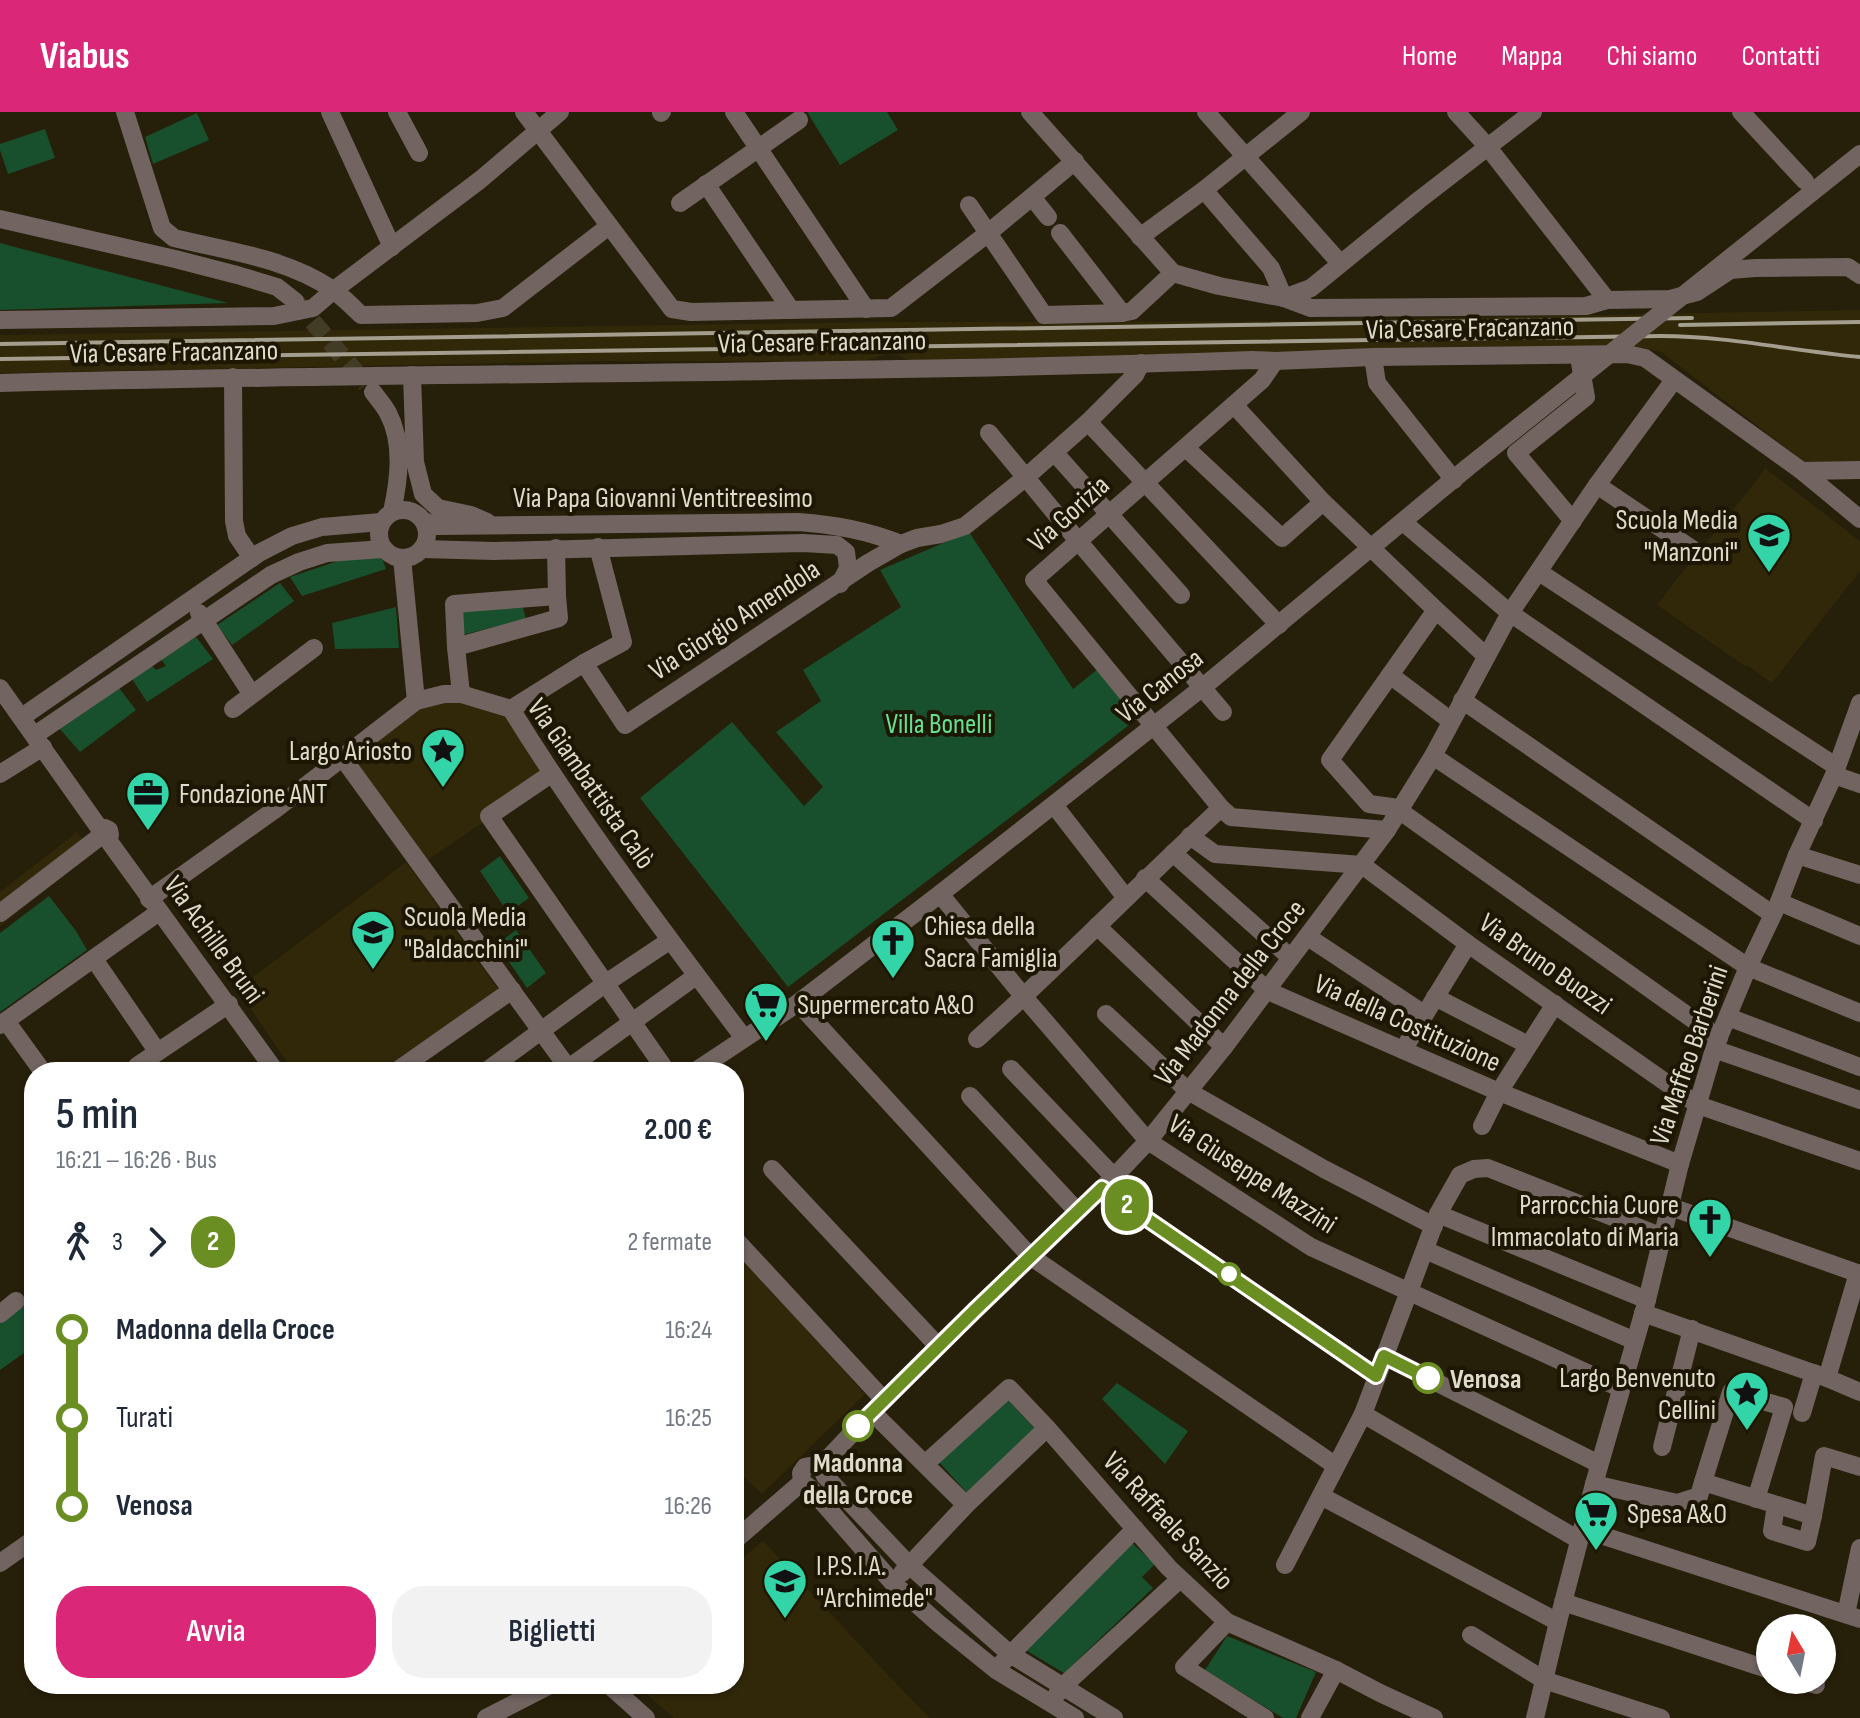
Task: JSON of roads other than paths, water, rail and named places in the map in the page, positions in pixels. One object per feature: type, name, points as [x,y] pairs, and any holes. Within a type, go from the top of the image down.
[{"type":"street","points":[[125,112],[162,228],[174,238],[282,264],[334,290],[361,315],[477,313],[503,308],[609,226]]},
{"type":"street","points":[[330,112],[392,247]]},
{"type":"street","points":[[397,112],[419,153]]},
{"type":"street","points":[[524,112],[672,309],[691,312],[891,308],[1075,161]]},
{"type":"street","points":[[0,320],[274,316],[313,308],[480,180],[560,112]]},
{"type":"street","points":[[734,112],[866,309]]},
{"type":"street","points":[[1030,112],[1173,273],[1219,286],[1284,298],[1311,308],[1586,306],[1607,300],[1670,299],[1684,283],[1705,270],[1848,267],[1860,275]]},
{"type":"street","points":[[1206,112],[1340,263]]},
{"type":"street","points":[[1140,237],[1301,112]]},
{"type":"street","points":[[1456,112],[1487,146],[1607,300]]},
{"type":"street","points":[[1284,298],[1311,288],[1533,112]]},
{"type":"street","points":[[1741,112],[1805,181]]},
{"type":"street","points":[[680,203],[799,120]]},
{"type":"street","name":"Via Canosa","points":[[709,1062],[798,1003],[1054,805],[1203,687],[1460,474],[1855,159]]},
{"type":"street","points":[[706,184],[791,310]]},
{"type":"street","points":[[1204,190],[1271,268],[1284,298]]},
{"type":"street","points":[[1032,197],[1048,217]]},
{"type":"street","points":[[969,205],[1044,315],[1132,311],[1173,273]]},
{"type":"street","points":[[0,219],[237,275],[277,287],[295,301]]},
{"type":"street","points":[[1060,233],[1122,313]]},
{"type":"street","points":[[1573,521],[1516,453],[1586,397],[1578,353]]},
{"type":"street","name":"Via Cesare Fracanzano","points":[[0,383],[1578,353],[1627,354],[1645,358],[1674,380]]},
{"type":"street","points":[[1373,357],[1377,383],[1460,474]]},
{"type":"street","name":"Via Gorizia","points":[[1152,726],[1034,580],[1262,380],[1275,361]]},
{"type":"street","name":"Via Giorgio Amendola","points":[[584,663],[625,725],[868,563],[901,544],[965,526],[1088,422],[1135,375],[1141,363]]},
{"type":"street","points":[[412,375],[415,462],[423,494],[438,508],[471,515],[493,525]]},
{"type":"street","points":[[233,377],[234,521],[237,536],[252,558]]},
{"type":"street","points":[[1674,380],[1802,471],[1860,519]]},
{"type":"street","name":"Via Madonna della Croce","points":[[744,1532],[814,1478],[878,1406],[1108,1183],[1148,1141],[1224,1047],[1387,830],[1433,756],[1510,613],[1597,485],[1674,380]]},
{"type":"street","points":[[373,392],[388,412],[397,435],[399,478],[379,536],[383,549]]},
{"type":"street","points":[[1234,405],[1323,502],[1486,656]]},
{"type":"street","points":[[1088,422],[1279,625]]},
{"type":"street","points":[[989,433],[1223,712]]},
{"type":"street","points":[[1186,448],[1282,538],[1323,502]]},
{"type":"street","points":[[1054,452],[1181,595]]},
{"type":"street","points":[[1802,471],[1860,470]]},
{"type":"street","points":[[0,774],[39,741],[271,575],[327,553],[383,549],[395,557],[417,555],[428,536],[399,478]]},
{"type":"street","points":[[1597,485],[1692,549]]},
{"type":"street","points":[[22,717],[252,558],[292,536],[322,527],[387,517],[407,510],[419,517]]},
{"type":"street","name":"Via Papa Giovanni Ventitreesimo","points":[[419,517],[436,526],[798,522],[841,526],[901,544]]},
{"type":"street","points":[[1403,522],[1510,613],[1814,821]]},
{"type":"street","name":"Via Papa Giovanni Ventitreesimo","points":[[422,549],[494,551],[803,543],[837,545],[846,552],[848,568],[839,584]]},
{"type":"street","points":[[511,709],[623,642],[598,547]]},
{"type":"street","points":[[456,647],[559,618],[556,548]]},
{"type":"street","points":[[402,558],[416,701]]},
{"type":"street","points":[[1539,572],[1860,784]]},
{"type":"street","points":[[461,694],[454,604],[557,596]]},
{"type":"street","points":[[190,601],[251,693]]},
{"type":"street","points":[[1436,610],[1330,760],[1369,804],[1392,807],[1717,1044],[1860,1100]]},
{"type":"street","points":[[233,709],[314,648]]},
{"type":"street","points":[[1390,675],[1451,721]]},
{"type":"street","name":"Via Achille Bruni","points":[[0,688],[102,836],[229,1004],[264,1062]]},
{"type":"street","name":"Via Giambattista Calò","points":[[3,1023],[94,959],[154,905],[416,701],[444,694],[461,694],[511,709],[551,774],[669,941],[744,1038]]},
{"type":"street","points":[[1462,700],[1776,908],[1860,936]]},
{"type":"street","name":"Via Maffeo Barberini","points":[[1535,1718],[1680,1164],[1717,1044],[1748,967],[1856,726],[1860,703]]},
{"type":"street","points":[[1152,726],[1231,817],[1387,830]]},
{"type":"street","points":[[1433,756],[1748,967],[1860,1013]]},
{"type":"street","points":[[342,757],[561,1062]]},
{"type":"street","points":[[551,774],[489,816],[660,1062]]},
{"type":"street","points":[[1054,805],[1126,898]]},
{"type":"street","points":[[977,1039],[1221,808]]},
{"type":"street","points":[[0,913],[102,836]]},
{"type":"street","points":[[1190,836],[1215,854],[1362,865]]},
{"type":"street","points":[[1173,853],[1291,958]]},
{"type":"street","points":[[1797,855],[1860,875]]},
{"type":"street","name":"Via Bruno Buozzi","points":[[1362,865],[1468,944],[1698,1105],[1860,1161]]},
{"type":"street","name":"Via della Costituzione","points":[[1145,878],[1268,991],[1499,1092],[1680,1164]]},
{"type":"street","name":"Via Giuseppe Mazzini","points":[[940,894],[1148,1141],[1311,1247],[1620,1388]]},
{"type":"street","points":[[1097,926],[1224,1047]]},
{"type":"street","points":[[1308,937],[1424,1014]]},
{"type":"street","points":[[499,1062],[669,941]]},
{"type":"street","points":[[1403,1050],[1468,944]]},
{"type":"street","points":[[94,959],[157,1051]]},
{"type":"street","points":[[579,1062],[696,976]]},
{"type":"street","points":[[409,1062],[512,990]]},
{"type":"street","points":[[1435,997],[1528,1045]]},
{"type":"street","points":[[798,1003],[1030,1256],[1336,1466]]},
{"type":"street","points":[[142,1062],[229,1004]]},
{"type":"street","points":[[1482,1126],[1499,1092],[1555,1004]]},
{"type":"street","points":[[1106,1014],[1188,1091],[1324,1169],[1692,1329],[1860,1392]]},
{"type":"street","points":[[1728,1017],[1860,1067]]},
{"type":"street","points":[[3,1023],[35,1062]]},
{"type":"street","points":[[1011,1069],[1108,1183],[1376,1376]]},
{"type":"street","points":[[970,1096],[1077,1211]]},
{"type":"street","points":[[1285,1565],[1363,1414],[1436,1220],[1460,1175],[1474,1169],[1488,1168],[1663,1237]]},
{"type":"street","points":[[772,1169],[938,1346]]},
{"type":"street","points":[[1671,1207],[1859,1273],[1802,1413]]},
{"type":"street","points":[[744,1250],[925,1464],[966,1505]]},
{"type":"street","points":[[1425,1250],[1635,1341]]},
{"type":"street","points":[[0,1314],[16,1301]]},
{"type":"street","points":[[1662,1447],[1692,1329]]},
{"type":"street","points":[[1384,1356],[1599,1464]]},
{"type":"street","name":"Via Raffaele Sanzio","points":[[925,1464],[1009,1388],[1180,1579],[1227,1622],[1434,1718]]},
{"type":"street","points":[[1594,1484],[1677,1503],[1699,1496],[1731,1392],[1784,1407],[1756,1499]]},
{"type":"street","points":[[1363,1414],[1581,1534],[1853,1616],[1860,1548]]},
{"type":"street","points":[[893,1583],[966,1505],[1047,1428]]},
{"type":"street","points":[[1776,1505],[1772,1531],[1807,1542],[1824,1456],[1860,1467]]},
{"type":"street","points":[[814,1478],[1010,1654],[1114,1718]]},
{"type":"street","points":[[814,1478],[893,1583],[996,1670],[1075,1718]]},
{"type":"street","points":[[1703,1482],[1813,1516]]},
{"type":"street","points":[[1321,1496],[1558,1622]]},
{"type":"street","points":[[996,1670],[1135,1529]]},
{"type":"street","points":[[0,1563],[24,1546]]},
{"type":"street","points":[[1051,1703],[1062,1687],[1180,1579]]},
{"type":"street","points":[[1563,1602],[1756,1665]]},
{"type":"street","points":[[1227,1622],[1184,1667],[1265,1718]]},
{"type":"street","points":[[1471,1635],[1544,1680],[1661,1718]]},
{"type":"street","points":[[1310,1718],[1336,1670]]},
{"type":"street","points":[[486,1718],[526,1694]]},
{"type":"street","points":[[619,1694],[646,1718]]},
{"type":"street","points":[[1388,1718],[1396,1700]]},
{"type":"tunnel","points":[[295,301],[366,384]]},
{"type":"railway","points":[[0,344],[1692,318]]},
{"type":"railway","points":[[1680,325],[1860,322]]},
{"type":"railway","points":[[0,359],[1661,336],[1711,338],[1860,357]]},
{"type":"place","name":"Scuola Media \"Manzoni\"","points":[[1769,574]]},
{"type":"place","name":"Largo Ariosto","points":[[443,789]]},
{"type":"place","name":"Fondazione ANT","points":[[148,832]]},
{"type":"place","name":"Scuola Media \"Baldacchini\"","points":[[373,971]]},
{"type":"place","name":"Chiesa della Sacra Famiglia","points":[[893,980]]},
{"type":"place","name":"Supermercato A&O","points":[[766,1043]]},
{"type":"place","name":"Parrocchia Cuore Immacolato di Maria","points":[[1710,1259]]},
{"type":"place","name":"Venosa","points":[[1428,1378]]},
{"type":"place","name":"Madonna della Croce","points":[[858,1426]]},
{"type":"place","name":"Largo Benvenuto Cellini","points":[[1747,1432]]},
{"type":"place","name":"Spesa A&O","points":[[1596,1552]]},
{"type":"place","name":"I.P.S.I.A. \"Archimede\"","points":[[785,1620]]},
{"type":"park label","name":"Villa Bonelli","points":[[939,723]]}]
